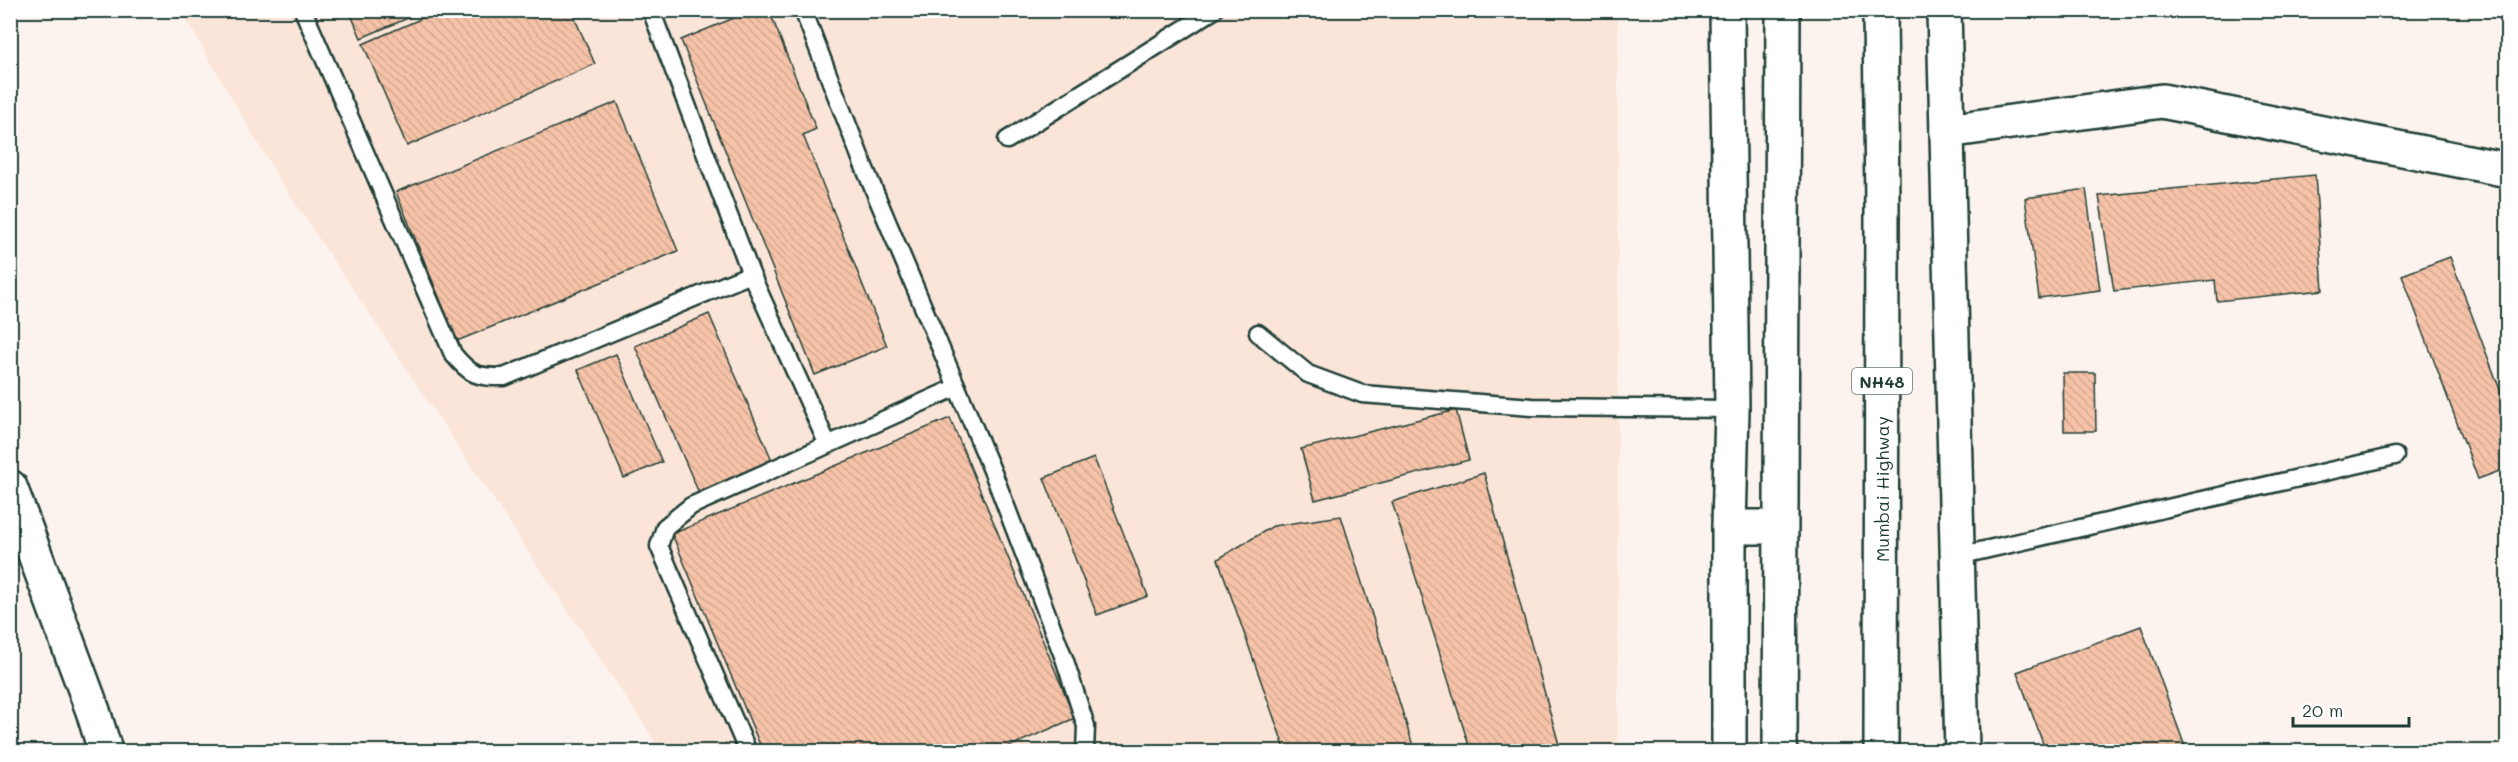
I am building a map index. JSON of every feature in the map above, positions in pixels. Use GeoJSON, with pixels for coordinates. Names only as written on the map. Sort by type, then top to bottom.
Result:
{"type":"FeatureCollection","features":[{"type":"Feature","properties":{"kind":"main road"},"geometry":{"type":"LineString","coordinates":[[1727,10],[1732,409],[1729,527],[1729,752]]}},
{"type":"Feature","properties":{"kind":"main road"},"geometry":{"type":"LineString","coordinates":[[1780,752],[1779,526],[1783,10]]}},
{"type":"Feature","properties":{"kind":"main road","name":"Mumbai Highway"},"geometry":{"type":"LineString","coordinates":[[1880,10],[1881,752]]}},
{"type":"Feature","properties":{"kind":"main road"},"geometry":{"type":"LineString","coordinates":[[1944,10],[1962,752]]}},
{"type":"Feature","properties":{"kind":"main road"},"geometry":{"type":"LineString","coordinates":[[1947,131],[2162,101],[2508,170]]}},
{"type":"Feature","properties":{"kind":"main road"},"geometry":{"type":"LineString","coordinates":[[10,487],[93,711],[104,747],[103,752]]}},
{"type":"Feature","properties":{"kind":"main road"},"geometry":{"type":"LineString","coordinates":[[1729,527],[1779,526]]}},
{"type":"Feature","properties":{"kind":"lane"},"geometry":{"type":"LineString","coordinates":[[303,10],[453,354],[466,370],[485,377],[504,377],[751,274]]}},
{"type":"Feature","properties":{"kind":"lane"},"geometry":{"type":"LineString","coordinates":[[651,10],[751,274],[828,445]]}},
{"type":"Feature","properties":{"kind":"lane"},"geometry":{"type":"LineString","coordinates":[[803,10],[863,164],[994,475],[1065,662],[1086,726],[1084,752]]}},
{"type":"Feature","properties":{"kind":"lane"},"geometry":{"type":"LineString","coordinates":[[1007,140],[1214,10]]}},
{"type":"Feature","properties":{"kind":"lane"},"geometry":{"type":"LineString","coordinates":[[1258,333],[1308,374],[1362,394],[1532,407],[1732,409]]}},
{"type":"Feature","properties":{"kind":"lane"},"geometry":{"type":"LineString","coordinates":[[748,752],[659,546],[665,527],[691,506],[957,387]]}},
{"type":"Feature","properties":{"kind":"lane"},"geometry":{"type":"LineString","coordinates":[[1958,556],[2395,456]]}},
{"type":"Feature","properties":{"kind":"shaded area"},"geometry":{"type":"Polygon","coordinates":[[[181,11],[1618,11],[1618,751],[640,751],[655,741],[277,176],[181,11]]]}},
{"type":"Feature","properties":{"kind":"building"},"geometry":{"type":"Polygon","coordinates":[[[349,10],[427,10],[361,38],[349,10]]]}},
{"type":"Feature","properties":{"kind":"building"},"geometry":{"type":"Polygon","coordinates":[[[441,10],[571,10],[595,64],[407,146],[363,44],[441,10]]]}},
{"type":"Feature","properties":{"kind":"building"},"geometry":{"type":"Polygon","coordinates":[[[753,10],[769,10],[816,129],[803,135],[887,346],[815,375],[681,40],[753,10]]]}},
{"type":"Feature","properties":{"kind":"building"},"geometry":{"type":"Polygon","coordinates":[[[617,102],[678,251],[457,341],[396,192],[617,102]]]}},
{"type":"Feature","properties":{"kind":"building"},"geometry":{"type":"Polygon","coordinates":[[[2315,175],[2323,290],[2217,301],[2215,280],[2114,291],[2099,196],[2315,175]]]}},
{"type":"Feature","properties":{"kind":"building"},"geometry":{"type":"Polygon","coordinates":[[[2086,189],[2100,290],[2039,298],[2025,198],[2086,189]]]}},
{"type":"Feature","properties":{"kind":"building"},"geometry":{"type":"Polygon","coordinates":[[[2450,257],[2508,411],[2508,468],[2478,479],[2402,275],[2450,257]]]}},
{"type":"Feature","properties":{"kind":"building"},"geometry":{"type":"Polygon","coordinates":[[[709,314],[772,460],[699,493],[635,346],[709,314]]]}},
{"type":"Feature","properties":{"kind":"building"},"geometry":{"type":"Polygon","coordinates":[[[616,354],[662,462],[624,478],[578,370],[616,354]]]}},
{"type":"Feature","properties":{"kind":"building"},"geometry":{"type":"Polygon","coordinates":[[[2063,373],[2095,373],[2096,431],[2064,431],[2063,373]]]}},
{"type":"Feature","properties":{"kind":"building"},"geometry":{"type":"Polygon","coordinates":[[[1456,410],[1469,460],[1315,500],[1301,449],[1456,410]]]}},
{"type":"Feature","properties":{"kind":"building"},"geometry":{"type":"Polygon","coordinates":[[[950,418],[1075,718],[997,752],[763,752],[672,534],[950,418]]]}},
{"type":"Feature","properties":{"kind":"building"},"geometry":{"type":"Polygon","coordinates":[[[1094,458],[1148,596],[1097,615],[1044,478],[1094,458]]]}},
{"type":"Feature","properties":{"kind":"building"},"geometry":{"type":"Polygon","coordinates":[[[1484,473],[1561,752],[1471,752],[1392,502],[1484,473]]]}},
{"type":"Feature","properties":{"kind":"building"},"geometry":{"type":"Polygon","coordinates":[[[1341,516],[1415,752],[1286,752],[1218,559],[1273,526],[1341,516]]]}},
{"type":"Feature","properties":{"kind":"building"},"geometry":{"type":"Polygon","coordinates":[[[2141,626],[2187,752],[2046,752],[2017,672],[2141,626]]]}}]}
